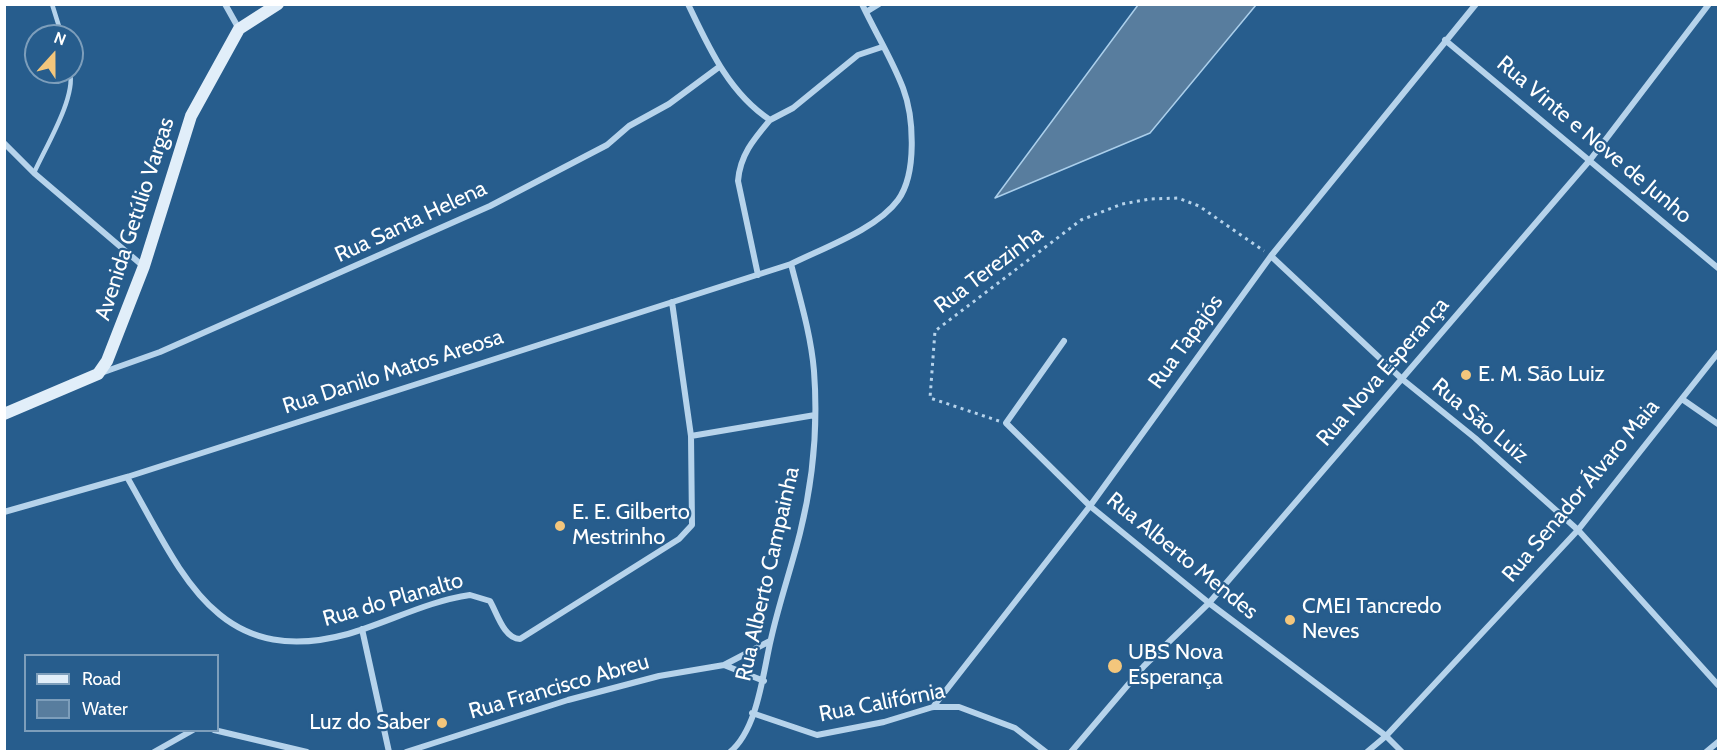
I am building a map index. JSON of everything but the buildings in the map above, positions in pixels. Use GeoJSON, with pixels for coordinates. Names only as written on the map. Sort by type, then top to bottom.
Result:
{"type":"FeatureCollection","features":[{"type":"Feature","properties":{"kind":"street"},"geometry":{"type":"LineString","coordinates":[[225,4],[239,29]]}},
{"type":"Feature","properties":{"kind":"street","name":"Avenida Getúlio Vargas"},"geometry":{"type":"LineString","coordinates":[[98,374],[117,342],[144,266],[191,116],[239,29],[278,4]]}},
{"type":"Feature","properties":{"kind":"street"},"geometry":{"type":"LineString","coordinates":[[688,4],[719,67],[748,103],[770,120]]}},
{"type":"Feature","properties":{"kind":"street"},"geometry":{"type":"LineString","coordinates":[[791,264],[865,227],[879,217],[898,200],[908,176],[912,148],[903,89],[862,4]]}},
{"type":"Feature","properties":{"kind":"street"},"geometry":{"type":"LineString","coordinates":[[866,12],[879,4]]}},
{"type":"Feature","properties":{"kind":"street","name":"Rua Tapajós"},"geometry":{"type":"LineString","coordinates":[[933,707],[1090,506],[1271,255],[1476,4]]}},
{"type":"Feature","properties":{"kind":"street","name":"Rua Nova Esperança"},"geometry":{"type":"LineString","coordinates":[[1071,752],[1144,666],[1209,603],[1590,160],[1709,4]]}},
{"type":"Feature","properties":{"kind":"street","name":"Rua Vinte e Nove de Junho"},"geometry":{"type":"LineString","coordinates":[[1445,40],[1719,268]]}},
{"type":"Feature","properties":{"kind":"street"},"geometry":{"type":"LineString","coordinates":[[758,275],[738,181],[739,167],[747,149],[770,120],[793,108],[858,54],[882,47]]}},
{"type":"Feature","properties":{"kind":"street","name":"Rua Santa Helena"},"geometry":{"type":"LineString","coordinates":[[98,374],[170,347],[490,206],[608,145],[629,126],[669,104],[719,67]]}},
{"type":"Feature","properties":{"kind":"street"},"geometry":{"type":"LineString","coordinates":[[4,143],[34,173],[144,266]]}},
{"type":"Feature","properties":{"kind":"street","name":"Rua São Luiz"},"geometry":{"type":"LineString","coordinates":[[1271,255],[1402,379],[1476,438],[1578,530],[1719,685]]}},
{"type":"Feature","properties":{"kind":"street","name":"Rua Danilo Matos Areosa"},"geometry":{"type":"LineString","coordinates":[[4,512],[127,477],[791,264]]}},
{"type":"Feature","properties":{"kind":"street","name":"Rua Alberto Campainha"},"geometry":{"type":"LineString","coordinates":[[730,752],[739,748],[764,681],[770,641],[801,531],[811,475],[815,415],[814,369],[791,264]]}},
{"type":"Feature","properties":{"kind":"street"},"geometry":{"type":"LineString","coordinates":[[672,302],[691,436],[815,415]]}},
{"type":"Feature","properties":{"kind":"street"},"geometry":{"type":"LineString","coordinates":[[1006,423],[1064,341]]}},
{"type":"Feature","properties":{"kind":"street","name":"Rua Senador Álvaro Maia"},"geometry":{"type":"LineString","coordinates":[[1366,752],[1386,736],[1578,530],[1719,353]]}},
{"type":"Feature","properties":{"kind":"street"},"geometry":{"type":"LineString","coordinates":[[4,414],[98,374]]}},
{"type":"Feature","properties":{"kind":"street"},"geometry":{"type":"LineString","coordinates":[[1682,399],[1719,424]]}},
{"type":"Feature","properties":{"kind":"street","name":"Rua Alberto Mendes"},"geometry":{"type":"LineString","coordinates":[[1006,423],[1090,506],[1209,603],[1386,736],[1402,752]]}},
{"type":"Feature","properties":{"kind":"street","name":"Rua do Planalto"},"geometry":{"type":"LineString","coordinates":[[127,477],[190,586],[207,605],[223,617],[256,634],[289,643],[324,640],[460,596],[478,595],[490,601],[510,636],[520,639],[679,539],[692,525],[691,436]]}},
{"type":"Feature","properties":{"kind":"street"},"geometry":{"type":"LineString","coordinates":[[362,629],[389,752]]}},
{"type":"Feature","properties":{"kind":"street","name":"Rua Francisco Abreu"},"geometry":{"type":"LineString","coordinates":[[406,752],[568,700],[659,676],[724,665],[770,641]]}},
{"type":"Feature","properties":{"kind":"street"},"geometry":{"type":"LineString","coordinates":[[724,665],[764,681]]}},
{"type":"Feature","properties":{"kind":"street","name":"Rua Califórnia"},"geometry":{"type":"LineString","coordinates":[[752,713],[818,735],[884,722],[933,707],[959,707],[1015,728],[1046,752]]}},
{"type":"Feature","properties":{"kind":"street"},"geometry":{"type":"LineString","coordinates":[[219,731],[307,752]]}},
{"type":"Feature","properties":{"kind":"street"},"geometry":{"type":"LineString","coordinates":[[154,752],[189,732]]}},
{"type":"Feature","properties":{"kind":"street"},"geometry":{"type":"LineString","coordinates":[[1706,752],[1719,742]]}},
{"type":"Feature","properties":{"kind":"lane"},"geometry":{"type":"LineString","coordinates":[[52,4],[58,24]]}},
{"type":"Feature","properties":{"kind":"lane"},"geometry":{"type":"LineString","coordinates":[[34,173],[61,115],[71,84]]}},
{"type":"Feature","properties":{"kind":"path","name":"Rua Terezinha"},"geometry":{"type":"LineString","coordinates":[[1006,423],[930,398],[935,331],[1081,220],[1122,204],[1150,199],[1178,198],[1199,206],[1271,255]]}},
{"type":"Feature","properties":{"kind":"water"},"geometry":{"type":"Polygon","coordinates":[[[1138,5],[1256,5],[1150,133],[995,198],[1138,5]]]}},
{"type":"Feature","properties":{"kind":"place","name":"E. M. São Luiz"},"geometry":{"type":"Point","coordinates":[1466,375]}},
{"type":"Feature","properties":{"kind":"place","name":"E. E. Gilberto Mestrinho"},"geometry":{"type":"Point","coordinates":[560,526]}},
{"type":"Feature","properties":{"kind":"place","name":"CMEI Tancredo Neves"},"geometry":{"type":"Point","coordinates":[1290,620]}},
{"type":"Feature","properties":{"kind":"place","name":"UBS Nova Esperança"},"geometry":{"type":"Point","coordinates":[1115,666]}},
{"type":"Feature","properties":{"kind":"place","name":"Luz do Saber"},"geometry":{"type":"Point","coordinates":[442,723]}}]}
